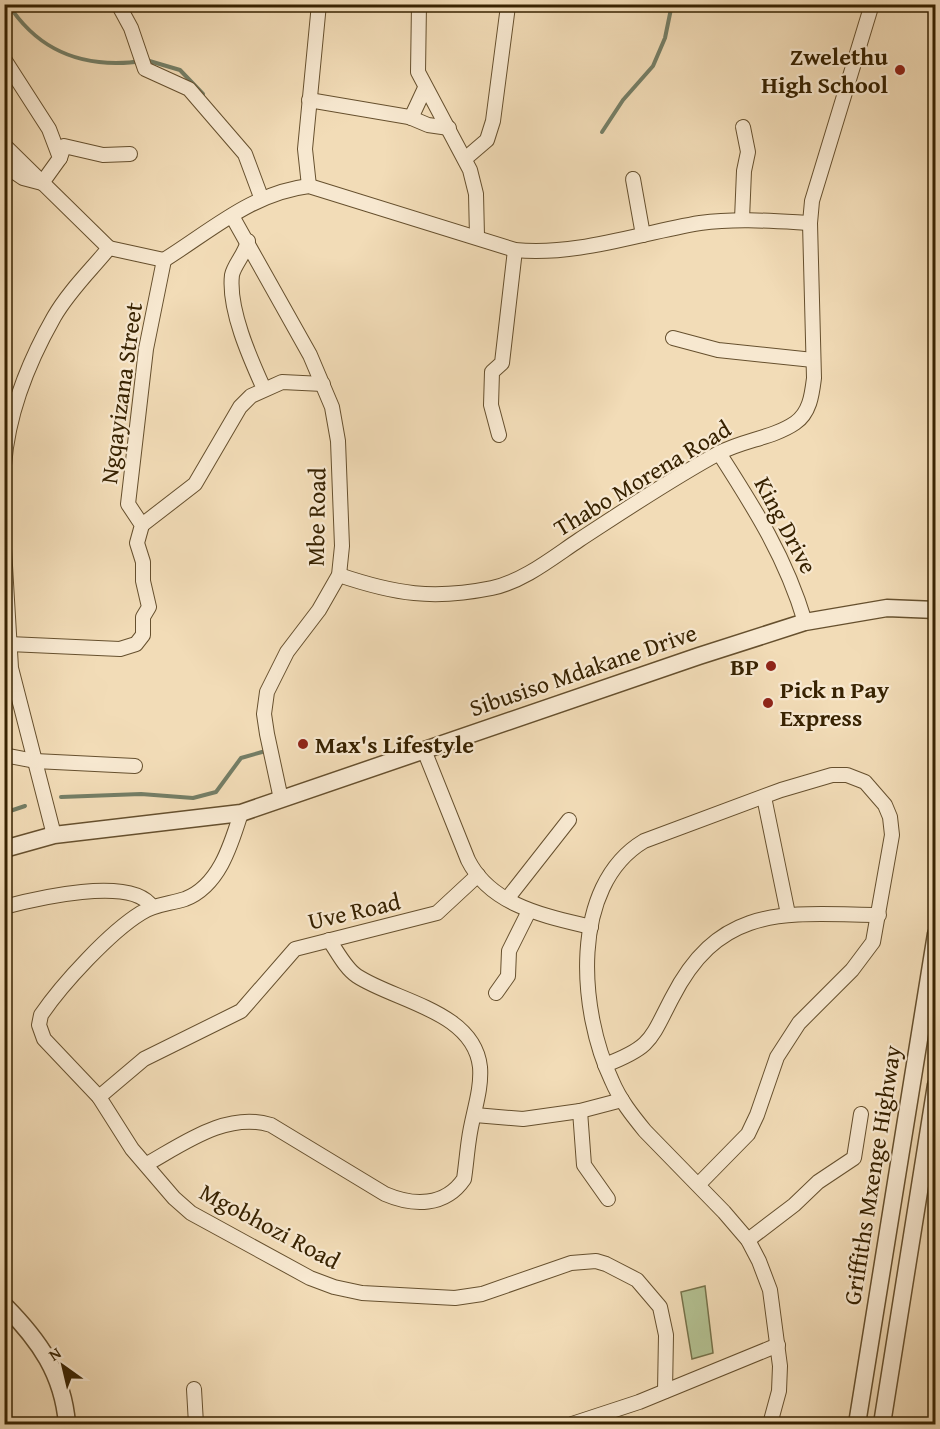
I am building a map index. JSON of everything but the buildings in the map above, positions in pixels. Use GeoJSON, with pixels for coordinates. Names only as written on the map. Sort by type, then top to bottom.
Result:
{"type":"FeatureCollection","features":[{"type":"Feature","properties":{"kind":"street"},"geometry":{"type":"LineString","coordinates":[[118,4],[131,28],[145,69],[184,85],[194,95],[245,154],[261,197]]}},
{"type":"Feature","properties":{"kind":"street"},"geometry":{"type":"LineString","coordinates":[[309,186],[305,149],[319,4]]}},
{"type":"Feature","properties":{"kind":"street"},"geometry":{"type":"LineString","coordinates":[[419,4],[417,64],[425,88],[466,158],[476,194],[477,236]]}},
{"type":"Feature","properties":{"kind":"street","name":"Thabo Morena Road"},"geometry":{"type":"LineString","coordinates":[[339,575],[405,594],[474,590],[505,584],[528,573],[642,499],[719,453],[788,427],[802,417],[812,394],[810,223],[812,201],[872,4]]}},
{"type":"Feature","properties":{"kind":"street"},"geometry":{"type":"LineString","coordinates":[[466,158],[487,140],[494,121],[508,6]]}},
{"type":"Feature","properties":{"kind":"street"},"geometry":{"type":"LineString","coordinates":[[4,59],[49,129],[60,158]]}},
{"type":"Feature","properties":{"kind":"street"},"geometry":{"type":"LineString","coordinates":[[411,118],[425,88]]}},
{"type":"Feature","properties":{"kind":"street"},"geometry":{"type":"LineString","coordinates":[[309,100],[411,118],[428,125],[449,128]]}},
{"type":"Feature","properties":{"kind":"street"},"geometry":{"type":"LineString","coordinates":[[742,219],[744,171],[748,152],[743,128]]}},
{"type":"Feature","properties":{"kind":"street"},"geometry":{"type":"LineString","coordinates":[[4,145],[109,248],[164,260],[261,197],[284,189],[309,186],[477,236],[516,250],[545,253],[701,223],[742,219],[810,223]]}},
{"type":"Feature","properties":{"kind":"street"},"geometry":{"type":"LineString","coordinates":[[42,183],[60,158],[64,146],[103,155],[130,154]]}},
{"type":"Feature","properties":{"kind":"street"},"geometry":{"type":"LineString","coordinates":[[4,165],[23,178],[42,183]]}},
{"type":"Feature","properties":{"kind":"street"},"geometry":{"type":"LineString","coordinates":[[633,179],[643,235]]}},
{"type":"Feature","properties":{"kind":"street","name":"Mbe Road"},"geometry":{"type":"LineString","coordinates":[[232,216],[310,355],[332,407],[338,441],[342,546],[339,575],[319,610],[287,652],[267,692],[264,714],[281,799]]}},
{"type":"Feature","properties":{"kind":"street"},"geometry":{"type":"LineString","coordinates":[[248,242],[244,255],[234,268],[232,291],[248,352],[264,389]]}},
{"type":"Feature","properties":{"kind":"street"},"geometry":{"type":"LineString","coordinates":[[4,465],[14,411],[30,367],[68,296],[109,248]]}},
{"type":"Feature","properties":{"kind":"street"},"geometry":{"type":"LineString","coordinates":[[499,435],[490,395],[492,372],[502,363],[516,250]]}},
{"type":"Feature","properties":{"kind":"street","name":"Ngqayizana Street"},"geometry":{"type":"LineString","coordinates":[[142,525],[128,504],[146,349],[164,260]]}},
{"type":"Feature","properties":{"kind":"street"},"geometry":{"type":"LineString","coordinates":[[673,338],[718,350],[813,360]]}},
{"type":"Feature","properties":{"kind":"street"},"geometry":{"type":"LineString","coordinates":[[9,644],[120,649],[140,640],[145,630],[143,617],[149,607],[143,581],[143,562],[137,543],[142,525],[195,484],[240,407],[264,389],[282,382],[323,384]]}},
{"type":"Feature","properties":{"kind":"street","name":"King Drive"},"geometry":{"type":"LineString","coordinates":[[719,453],[767,527],[793,582],[805,622]]}},
{"type":"Feature","properties":{"kind":"street"},"geometry":{"type":"LineString","coordinates":[[4,549],[5,600],[11,668],[54,835]]}},
{"type":"Feature","properties":{"kind":"street","name":"Sibusiso Mdakane Drive"},"geometry":{"type":"LineString","coordinates":[[4,849],[54,835],[241,813],[805,622],[886,608],[936,609]]}},
{"type":"Feature","properties":{"kind":"street"},"geometry":{"type":"LineString","coordinates":[[424,750],[468,860],[478,875],[507,899],[529,911],[591,927]]}},
{"type":"Feature","properties":{"kind":"street"},"geometry":{"type":"LineString","coordinates":[[4,755],[35,761],[135,766]]}},
{"type":"Feature","properties":{"kind":"street"},"geometry":{"type":"LineString","coordinates":[[698,1185],[748,1134],[785,1043],[812,1007],[866,954],[873,942],[892,835],[890,818],[877,794],[865,782],[847,776],[832,775],[662,832],[627,851],[614,866],[601,890],[591,927],[587,988],[590,1013],[605,1065],[622,1100],[645,1131],[748,1240],[770,1290],[778,1345],[779,1391],[770,1425]]}},
{"type":"Feature","properties":{"kind":"street"},"geometry":{"type":"LineString","coordinates":[[764,797],[788,914]]}},
{"type":"Feature","properties":{"kind":"street","name":"Mgobhozi Road"},"geometry":{"type":"LineString","coordinates":[[241,813],[233,840],[207,885],[183,899],[152,907],[115,934],[58,993],[40,1020],[40,1032],[44,1039],[99,1097],[132,1149],[174,1198],[191,1213],[299,1272],[334,1287],[399,1296],[455,1298],[482,1294],[571,1263],[596,1261],[637,1280],[660,1307],[666,1335],[665,1391]]}},
{"type":"Feature","properties":{"kind":"street"},"geometry":{"type":"LineString","coordinates":[[507,899],[569,820]]}},
{"type":"Feature","properties":{"kind":"street","name":"Uve Road"},"geometry":{"type":"LineString","coordinates":[[99,1097],[144,1059],[241,1011],[295,949],[437,913],[478,875]]}},
{"type":"Feature","properties":{"kind":"street"},"geometry":{"type":"LineString","coordinates":[[4,907],[51,895],[122,892],[142,897],[152,907]]}},
{"type":"Feature","properties":{"kind":"street"},"geometry":{"type":"LineString","coordinates":[[496,993],[508,976],[508,951],[529,911]]}},
{"type":"Feature","properties":{"kind":"street"},"geometry":{"type":"LineString","coordinates":[[605,1065],[629,1056],[649,1042],[688,970],[704,950],[723,935],[747,923],[788,914],[879,915]]}},
{"type":"Feature","properties":{"kind":"street","name":"Griffiths Mxenge Highway"},"geometry":{"type":"LineString","coordinates":[[857,1425],[936,934]]}},
{"type":"Feature","properties":{"kind":"street"},"geometry":{"type":"LineString","coordinates":[[147,1164],[220,1126],[238,1122],[264,1122],[404,1203],[424,1203],[448,1195],[464,1179],[475,1115],[480,1067],[476,1051],[463,1033],[433,1011],[380,990],[354,974],[329,940]]}},
{"type":"Feature","properties":{"kind":"street","name":"Griffiths Mxenge Highway"},"geometry":{"type":"LineString","coordinates":[[882,1425],[936,1085]]}},
{"type":"Feature","properties":{"kind":"street"},"geometry":{"type":"LineString","coordinates":[[475,1115],[523,1119],[580,1112],[622,1100]]}},
{"type":"Feature","properties":{"kind":"street"},"geometry":{"type":"LineString","coordinates":[[580,1112],[584,1165],[608,1199]]}},
{"type":"Feature","properties":{"kind":"street"},"geometry":{"type":"LineString","coordinates":[[748,1240],[794,1205],[818,1182],[854,1158],[861,1114]]}},
{"type":"Feature","properties":{"kind":"street"},"geometry":{"type":"LineString","coordinates":[[4,1305],[33,1336],[54,1369],[66,1402],[67,1425]]}},
{"type":"Feature","properties":{"kind":"street"},"geometry":{"type":"LineString","coordinates":[[579,1424],[778,1345]]}},
{"type":"Feature","properties":{"kind":"street"},"geometry":{"type":"LineString","coordinates":[[194,1389],[196,1425]]}},
{"type":"Feature","properties":{"kind":"green space"},"geometry":{"type":"Polygon","coordinates":[[[705,1286],[713,1353],[692,1359],[681,1292],[705,1286]]]}},
{"type":"Feature","properties":{"kind":"waterway"},"geometry":{"type":"LineString","coordinates":[[8,4],[29,30],[41,40],[68,55],[99,62],[139,61]]}},
{"type":"Feature","properties":{"kind":"waterway"},"geometry":{"type":"LineString","coordinates":[[602,132],[623,100],[653,66],[665,38],[672,4]]}},
{"type":"Feature","properties":{"kind":"waterway"},"geometry":{"type":"LineString","coordinates":[[146,60],[180,70],[203,94]]}},
{"type":"Feature","properties":{"kind":"waterway"},"geometry":{"type":"LineString","coordinates":[[61,797],[141,794],[193,798],[216,792],[241,758],[262,752]]}},
{"type":"Feature","properties":{"kind":"waterway"},"geometry":{"type":"LineString","coordinates":[[4,813],[25,806]]}},
{"type":"Feature","properties":{"kind":"place","name":"Zwelethu High School"},"geometry":{"type":"Point","coordinates":[900,70]}},
{"type":"Feature","properties":{"kind":"place","name":"BP"},"geometry":{"type":"Point","coordinates":[771,666]}},
{"type":"Feature","properties":{"kind":"place","name":"Pick n Pay Express"},"geometry":{"type":"Point","coordinates":[768,703]}},
{"type":"Feature","properties":{"kind":"place","name":"Max's Lifestyle"},"geometry":{"type":"Point","coordinates":[303,744]}}]}
